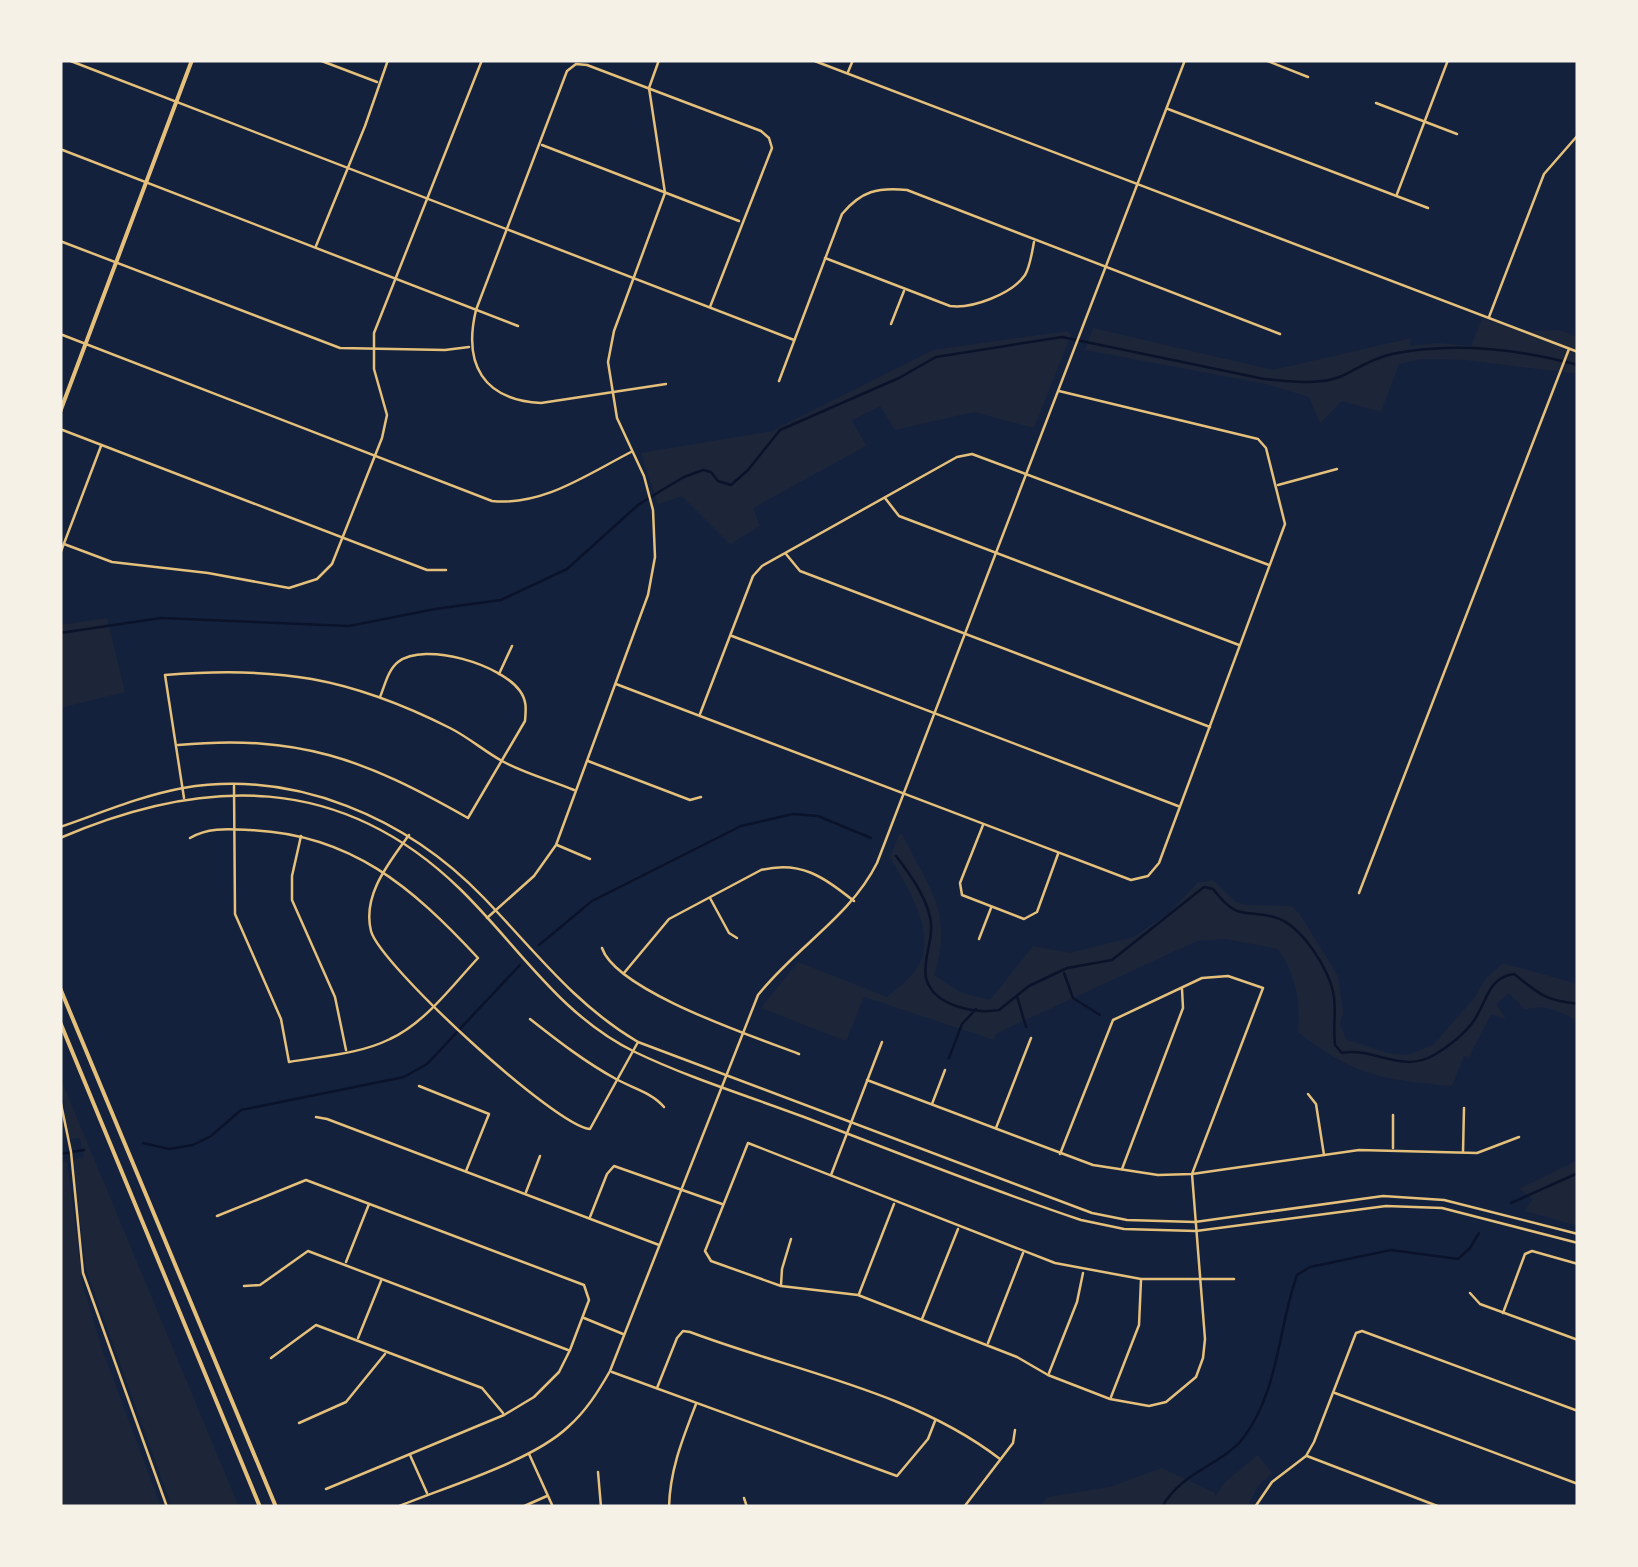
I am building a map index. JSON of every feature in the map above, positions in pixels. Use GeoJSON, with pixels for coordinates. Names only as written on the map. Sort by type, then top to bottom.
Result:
{"type":"FeatureCollection","features":[{"type":"Feature","properties":{"kind":"main road"},"geometry":{"type":"LineString","coordinates":[[60,412],[192,60]]}},
{"type":"Feature","properties":{"kind":"main road"},"geometry":{"type":"LineString","coordinates":[[60,988],[276,1507]]}},
{"type":"Feature","properties":{"kind":"main road"},"geometry":{"type":"LineString","coordinates":[[60,1022],[260,1507]]}},
{"type":"Feature","properties":{"kind":"street"},"geometry":{"type":"LineString","coordinates":[[68,60],[794,340]]}},
{"type":"Feature","properties":{"kind":"street"},"geometry":{"type":"LineString","coordinates":[[318,60],[379,83]]}},
{"type":"Feature","properties":{"kind":"street"},"geometry":{"type":"LineString","coordinates":[[315,248],[388,60]]}},
{"type":"Feature","properties":{"kind":"street"},"geometry":{"type":"LineString","coordinates":[[64,544],[112,562],[208,572],[289,588],[317,578],[332,564],[382,438],[386,415],[372,350],[374,333],[482,60]]}},
{"type":"Feature","properties":{"kind":"street"},"geometry":{"type":"LineString","coordinates":[[487,918],[534,876],[556,845],[648,595],[655,557],[653,510],[644,476],[617,418],[608,362],[665,193],[649,88],[660,60]]}},
{"type":"Feature","properties":{"kind":"street"},"geometry":{"type":"LineString","coordinates":[[812,60],[1578,352]]}},
{"type":"Feature","properties":{"kind":"street"},"geometry":{"type":"LineString","coordinates":[[848,74],[853,60]]}},
{"type":"Feature","properties":{"kind":"street"},"geometry":{"type":"LineString","coordinates":[[397,1507],[529,1453],[565,1430],[591,1403],[610,1371],[758,995],[778,969],[854,902],[877,864],[1185,60]]}},
{"type":"Feature","properties":{"kind":"street"},"geometry":{"type":"LineString","coordinates":[[1265,60],[1308,76]]}},
{"type":"Feature","properties":{"kind":"street"},"geometry":{"type":"LineString","coordinates":[[1396,196],[1448,60]]}},
{"type":"Feature","properties":{"kind":"street"},"geometry":{"type":"LineString","coordinates":[[666,384],[542,403],[522,402],[495,390],[474,364],[470,347],[476,310],[568,71],[576,64],[588,65],[761,131],[768,138],[772,148],[710,307]]}},
{"type":"Feature","properties":{"kind":"street"},"geometry":{"type":"LineString","coordinates":[[1376,103],[1457,134]]}},
{"type":"Feature","properties":{"kind":"street"},"geometry":{"type":"LineString","coordinates":[[1167,108],[1428,208]]}},
{"type":"Feature","properties":{"kind":"street"},"geometry":{"type":"LineString","coordinates":[[1488,318],[1544,174],[1578,135]]}},
{"type":"Feature","properties":{"kind":"street"},"geometry":{"type":"LineString","coordinates":[[540,144],[742,222]]}},
{"type":"Feature","properties":{"kind":"street"},"geometry":{"type":"LineString","coordinates":[[60,150],[518,326]]}},
{"type":"Feature","properties":{"kind":"street"},"geometry":{"type":"LineString","coordinates":[[779,381],[842,214],[853,200],[882,188],[907,190],[1280,334]]}},
{"type":"Feature","properties":{"kind":"street"},"geometry":{"type":"LineString","coordinates":[[823,258],[950,306],[978,304],[1025,275],[1035,240]]}},
{"type":"Feature","properties":{"kind":"street"},"geometry":{"type":"LineString","coordinates":[[60,242],[340,348],[470,347]]}},
{"type":"Feature","properties":{"kind":"street"},"geometry":{"type":"LineString","coordinates":[[891,324],[905,290]]}},
{"type":"Feature","properties":{"kind":"street"},"geometry":{"type":"LineString","coordinates":[[60,334],[492,501],[516,504],[538,499],[632,452]]}},
{"type":"Feature","properties":{"kind":"street"},"geometry":{"type":"LineString","coordinates":[[1359,894],[1569,348]]}},
{"type":"Feature","properties":{"kind":"street"},"geometry":{"type":"LineString","coordinates":[[616,684],[1131,880],[1148,876],[1158,863],[1286,524],[1266,448],[1249,435],[1058,390]]}},
{"type":"Feature","properties":{"kind":"street"},"geometry":{"type":"LineString","coordinates":[[60,429],[427,570],[446,570]]}},
{"type":"Feature","properties":{"kind":"street"},"geometry":{"type":"LineString","coordinates":[[60,554],[102,445]]}},
{"type":"Feature","properties":{"kind":"street"},"geometry":{"type":"LineString","coordinates":[[700,716],[753,576],[762,566],[956,457],[972,454],[1271,566]]}},
{"type":"Feature","properties":{"kind":"street"},"geometry":{"type":"LineString","coordinates":[[1277,486],[1337,469]]}},
{"type":"Feature","properties":{"kind":"street"},"geometry":{"type":"LineString","coordinates":[[884,496],[899,516],[1240,646]]}},
{"type":"Feature","properties":{"kind":"street"},"geometry":{"type":"LineString","coordinates":[[785,552],[800,570],[1210,727]]}},
{"type":"Feature","properties":{"kind":"street"},"geometry":{"type":"LineString","coordinates":[[730,636],[1179,806]]}},
{"type":"Feature","properties":{"kind":"street"},"geometry":{"type":"LineString","coordinates":[[498,675],[512,646]]}},
{"type":"Feature","properties":{"kind":"street"},"geometry":{"type":"LineString","coordinates":[[178,745],[251,741],[320,751],[388,775],[468,818],[525,721],[526,704],[516,686],[458,657],[430,652],[400,660],[392,668],[380,696]]}},
{"type":"Feature","properties":{"kind":"street"},"geometry":{"type":"LineString","coordinates":[[184,798],[165,675],[231,670],[283,673],[380,696],[453,729],[502,762],[576,790]]}},
{"type":"Feature","properties":{"kind":"street"},"geometry":{"type":"LineString","coordinates":[[586,761],[690,800],[701,798]]}},
{"type":"Feature","properties":{"kind":"street"},"geometry":{"type":"LineString","coordinates":[[190,838],[202,830],[234,829],[301,836],[344,851],[416,893],[478,958],[434,1006],[395,1037],[347,1052],[290,1062],[281,1019],[235,914],[234,829],[234,784]]}},
{"type":"Feature","properties":{"kind":"street"},"geometry":{"type":"LineString","coordinates":[[60,827],[140,798],[183,788],[234,784],[301,791],[354,808],[409,835],[451,866],[578,1000],[638,1042],[1092,1214],[1127,1220],[1196,1222],[1383,1196],[1444,1200],[1578,1234]]}},
{"type":"Feature","properties":{"kind":"street"},"geometry":{"type":"LineString","coordinates":[[60,838],[130,811],[184,798],[234,794],[298,801],[338,811],[403,844],[458,887],[562,1002],[634,1051],[1081,1220],[1124,1229],[1196,1231],[1386,1206],[1442,1208],[1578,1244]]}},
{"type":"Feature","properties":{"kind":"street"},"geometry":{"type":"LineString","coordinates":[[983,824],[960,883],[962,895],[1024,919],[1037,912],[1058,852]]}},
{"type":"Feature","properties":{"kind":"street"},"geometry":{"type":"LineString","coordinates":[[409,835],[373,892],[368,912],[376,946],[521,1086],[558,1114],[590,1130],[638,1042]]}},
{"type":"Feature","properties":{"kind":"street"},"geometry":{"type":"LineString","coordinates":[[301,836],[292,876],[292,900],[336,997],[347,1052]]}},
{"type":"Feature","properties":{"kind":"street"},"geometry":{"type":"LineString","coordinates":[[556,845],[590,858]]}},
{"type":"Feature","properties":{"kind":"street"},"geometry":{"type":"LineString","coordinates":[[624,972],[669,918],[761,870],[790,866],[824,878],[854,902]]}},
{"type":"Feature","properties":{"kind":"street"},"geometry":{"type":"LineString","coordinates":[[710,896],[730,933],[737,938]]}},
{"type":"Feature","properties":{"kind":"street"},"geometry":{"type":"LineString","coordinates":[[979,938],[992,907]]}},
{"type":"Feature","properties":{"kind":"street"},"geometry":{"type":"LineString","coordinates":[[602,948],[606,960],[654,994],[799,1054]]}},
{"type":"Feature","properties":{"kind":"street"},"geometry":{"type":"LineString","coordinates":[[1060,1154],[1113,1020],[1181,987],[1215,976],[1262,988],[1192,1174],[1196,1231],[1200,1279],[1205,1339],[1203,1358],[1196,1377],[1166,1402],[1149,1406],[1110,1398],[858,1296],[780,1286],[710,1261],[706,1256],[748,1143],[1024,1252],[1084,1270],[1141,1279],[1200,1279],[1234,1279]]}},
{"type":"Feature","properties":{"kind":"street"},"geometry":{"type":"LineString","coordinates":[[1121,1171],[1183,1008],[1181,987]]}},
{"type":"Feature","properties":{"kind":"street"},"geometry":{"type":"LineString","coordinates":[[530,1019],[572,1052],[664,1106]]}},
{"type":"Feature","properties":{"kind":"street"},"geometry":{"type":"LineString","coordinates":[[996,1129],[1031,1038]]}},
{"type":"Feature","properties":{"kind":"street"},"geometry":{"type":"LineString","coordinates":[[830,1176],[882,1042]]}},
{"type":"Feature","properties":{"kind":"street"},"geometry":{"type":"LineString","coordinates":[[932,1105],[945,1070]]}},
{"type":"Feature","properties":{"kind":"street"},"geometry":{"type":"LineString","coordinates":[[867,1080],[1060,1154],[1121,1171],[1192,1174],[1359,1150],[1477,1153],[1519,1137]]}},
{"type":"Feature","properties":{"kind":"street"},"geometry":{"type":"LineString","coordinates":[[418,1086],[489,1114],[466,1171]]}},
{"type":"Feature","properties":{"kind":"street"},"geometry":{"type":"LineString","coordinates":[[1308,1094],[1316,1104],[1324,1156]]}},
{"type":"Feature","properties":{"kind":"street"},"geometry":{"type":"LineString","coordinates":[[60,1099],[75,1183],[83,1273],[167,1507]]}},
{"type":"Feature","properties":{"kind":"street"},"geometry":{"type":"LineString","coordinates":[[1463,1154],[1464,1108]]}},
{"type":"Feature","properties":{"kind":"street"},"geometry":{"type":"LineString","coordinates":[[1393,1116],[1393,1149]]}},
{"type":"Feature","properties":{"kind":"street"},"geometry":{"type":"LineString","coordinates":[[316,1117],[659,1245]]}},
{"type":"Feature","properties":{"kind":"street"},"geometry":{"type":"LineString","coordinates":[[525,1194],[540,1156]]}},
{"type":"Feature","properties":{"kind":"street"},"geometry":{"type":"LineString","coordinates":[[590,1218],[607,1174],[614,1166],[724,1205]]}},
{"type":"Feature","properties":{"kind":"street"},"geometry":{"type":"LineString","coordinates":[[217,1216],[306,1180],[584,1285],[589,1300],[570,1350],[548,1385],[520,1408],[326,1489]]}},
{"type":"Feature","properties":{"kind":"street"},"geometry":{"type":"LineString","coordinates":[[858,1296],[895,1202]]}},
{"type":"Feature","properties":{"kind":"street"},"geometry":{"type":"LineString","coordinates":[[345,1265],[369,1203]]}},
{"type":"Feature","properties":{"kind":"street"},"geometry":{"type":"LineString","coordinates":[[922,1321],[959,1227]]}},
{"type":"Feature","properties":{"kind":"street"},"geometry":{"type":"LineString","coordinates":[[780,1286],[792,1239]]}},
{"type":"Feature","properties":{"kind":"street"},"geometry":{"type":"LineString","coordinates":[[244,1286],[260,1285],[308,1252],[570,1350]]}},
{"type":"Feature","properties":{"kind":"street"},"geometry":{"type":"LineString","coordinates":[[987,1345],[1024,1252]]}},
{"type":"Feature","properties":{"kind":"street"},"geometry":{"type":"LineString","coordinates":[[1504,1312],[1525,1254],[1532,1252],[1578,1264]]}},
{"type":"Feature","properties":{"kind":"street"},"geometry":{"type":"LineString","coordinates":[[1048,1375],[1077,1302],[1084,1270]]}},
{"type":"Feature","properties":{"kind":"street"},"geometry":{"type":"LineString","coordinates":[[357,1341],[382,1279]]}},
{"type":"Feature","properties":{"kind":"street"},"geometry":{"type":"LineString","coordinates":[[1110,1398],[1138,1324],[1141,1279]]}},
{"type":"Feature","properties":{"kind":"street"},"geometry":{"type":"LineString","coordinates":[[1470,1293],[1480,1304],[1578,1340]]}},
{"type":"Feature","properties":{"kind":"street"},"geometry":{"type":"LineString","coordinates":[[583,1318],[624,1334]]}},
{"type":"Feature","properties":{"kind":"street"},"geometry":{"type":"LineString","coordinates":[[270,1358],[316,1325],[482,1388],[504,1414]]}},
{"type":"Feature","properties":{"kind":"street"},"geometry":{"type":"LineString","coordinates":[[1255,1507],[1272,1482],[1306,1456],[1356,1333],[1362,1330],[1578,1411]]}},
{"type":"Feature","properties":{"kind":"street"},"geometry":{"type":"LineString","coordinates":[[658,1388],[683,1331],[796,1366],[936,1419],[966,1433],[1000,1459]]}},
{"type":"Feature","properties":{"kind":"street"},"geometry":{"type":"LineString","coordinates":[[299,1423],[346,1402],[387,1352]]}},
{"type":"Feature","properties":{"kind":"street"},"geometry":{"type":"LineString","coordinates":[[610,1371],[897,1476],[928,1439],[936,1419]]}},
{"type":"Feature","properties":{"kind":"street"},"geometry":{"type":"LineString","coordinates":[[1333,1393],[1578,1484]]}},
{"type":"Feature","properties":{"kind":"street"},"geometry":{"type":"LineString","coordinates":[[669,1507],[674,1462],[696,1404]]}},
{"type":"Feature","properties":{"kind":"street"},"geometry":{"type":"LineString","coordinates":[[964,1507],[1013,1443],[1015,1430]]}},
{"type":"Feature","properties":{"kind":"street"},"geometry":{"type":"LineString","coordinates":[[529,1453],[553,1507]]}},
{"type":"Feature","properties":{"kind":"street"},"geometry":{"type":"LineString","coordinates":[[410,1454],[427,1494]]}},
{"type":"Feature","properties":{"kind":"street"},"geometry":{"type":"LineString","coordinates":[[1306,1456],[1440,1507]]}},
{"type":"Feature","properties":{"kind":"street"},"geometry":{"type":"LineString","coordinates":[[598,1472],[601,1507]]}},
{"type":"Feature","properties":{"kind":"street"},"geometry":{"type":"LineString","coordinates":[[522,1507],[548,1496]]}},
{"type":"Feature","properties":{"kind":"street"},"geometry":{"type":"LineString","coordinates":[[744,1498],[747,1507]]}},
{"type":"Feature","properties":{"kind":"shaded area"},"geometry":{"type":"Polygon","coordinates":[[[1482,319],[1528,331],[1559,330],[1578,337],[1578,374],[1465,360],[1420,359],[1399,364],[1381,412],[1342,401],[1320,423],[1309,397],[1266,384],[1085,350],[1093,328],[1273,370],[1411,338],[1410,346],[1471,346],[1482,319]]]}},
{"type":"Feature","properties":{"kind":"shaded area"},"geometry":{"type":"Polygon","coordinates":[[[1067,331],[1071,335],[1034,428],[974,412],[895,430],[880,406],[852,420],[866,446],[753,508],[760,526],[730,544],[682,496],[658,504],[641,453],[772,431],[933,350],[1067,331]]]}},
{"type":"Feature","properties":{"kind":"shaded area"},"geometry":{"type":"Polygon","coordinates":[[[107,618],[125,692],[60,708],[60,625],[107,618]]]}},
{"type":"Feature","properties":{"kind":"shaded area"},"geometry":{"type":"Polygon","coordinates":[[[902,834],[940,917],[934,975],[962,993],[990,1000],[1033,946],[1070,953],[1134,937],[1170,912],[1197,883],[1213,880],[1234,901],[1245,905],[1291,906],[1299,913],[1338,976],[1343,1012],[1340,1024],[1346,1039],[1387,1053],[1408,1055],[1433,1045],[1475,997],[1485,979],[1503,963],[1578,984],[1578,1021],[1546,1008],[1525,1010],[1509,993],[1496,1004],[1506,1019],[1491,1014],[1469,1057],[1464,1056],[1452,1086],[1388,1078],[1353,1067],[1298,1032],[1296,989],[1278,949],[1225,939],[1197,941],[995,1034],[994,1040],[864,997],[846,1041],[761,1008],[798,962],[887,997],[913,973],[922,956],[923,927],[890,857],[902,834]]]}},
{"type":"Feature","properties":{"kind":"shaded area"},"geometry":{"type":"Polygon","coordinates":[[[60,1077],[239,1507],[172,1507],[86,1269],[72,1160],[84,1157],[80,1138],[69,1139],[60,1077]]]}},
{"type":"Feature","properties":{"kind":"shaded area"},"geometry":{"type":"Polygon","coordinates":[[[1578,1160],[1578,1226],[1525,1211],[1533,1199],[1519,1189],[1578,1160]]]}},
{"type":"Feature","properties":{"kind":"shaded area"},"geometry":{"type":"Polygon","coordinates":[[[67,1161],[83,1286],[102,1349],[161,1507],[60,1507],[60,1162],[67,1161]]]}},
{"type":"Feature","properties":{"kind":"shaded area"},"geometry":{"type":"Polygon","coordinates":[[[1258,1455],[1272,1473],[1258,1486],[1247,1507],[1039,1507],[1048,1497],[1109,1487],[1162,1468],[1215,1493],[1215,1497],[1226,1481],[1258,1455]]]}},
{"type":"Feature","properties":{"kind":"waterway"},"geometry":{"type":"LineString","coordinates":[[60,633],[161,618],[349,626],[501,600],[567,569],[638,505],[684,477],[703,470],[731,485],[780,430],[899,378],[936,357],[1062,337],[1293,382],[1333,379],[1385,356],[1438,348],[1509,351],[1578,365]]}},
{"type":"Feature","properties":{"kind":"waterway"},"geometry":{"type":"LineString","coordinates":[[539,945],[592,901],[741,826],[793,814],[818,816],[871,838]]}},
{"type":"Feature","properties":{"kind":"waterway"},"geometry":{"type":"LineString","coordinates":[[896,856],[928,909],[931,933],[925,971],[930,988],[946,1001],[967,1009],[999,1010],[1029,986],[1067,968],[1112,960],[1204,887],[1213,889],[1235,910],[1284,921],[1304,939],[1332,986],[1335,1045],[1342,1053],[1411,1062],[1434,1055],[1471,1024],[1494,985],[1514,974],[1543,995],[1578,1004]]}},
{"type":"Feature","properties":{"kind":"waterway"},"geometry":{"type":"LineString","coordinates":[[143,1143],[169,1149],[193,1145],[211,1136],[241,1110],[404,1077],[427,1064],[520,965]]}},
{"type":"Feature","properties":{"kind":"waterway"},"geometry":{"type":"LineString","coordinates":[[1064,973],[1073,998],[1100,1015]]}},
{"type":"Feature","properties":{"kind":"waterway"},"geometry":{"type":"LineString","coordinates":[[1017,996],[1026,1027]]}},
{"type":"Feature","properties":{"kind":"waterway"},"geometry":{"type":"LineString","coordinates":[[949,1058],[962,1024],[976,1009]]}},
{"type":"Feature","properties":{"kind":"waterway"},"geometry":{"type":"LineString","coordinates":[[60,1154],[84,1150]]}},
{"type":"Feature","properties":{"kind":"waterway"},"geometry":{"type":"LineString","coordinates":[[1511,1203],[1578,1173]]}},
{"type":"Feature","properties":{"kind":"waterway"},"geometry":{"type":"LineString","coordinates":[[1162,1507],[1180,1485],[1236,1446],[1256,1419],[1271,1379],[1297,1275],[1310,1267],[1391,1250],[1458,1259],[1479,1233]]}}]}
